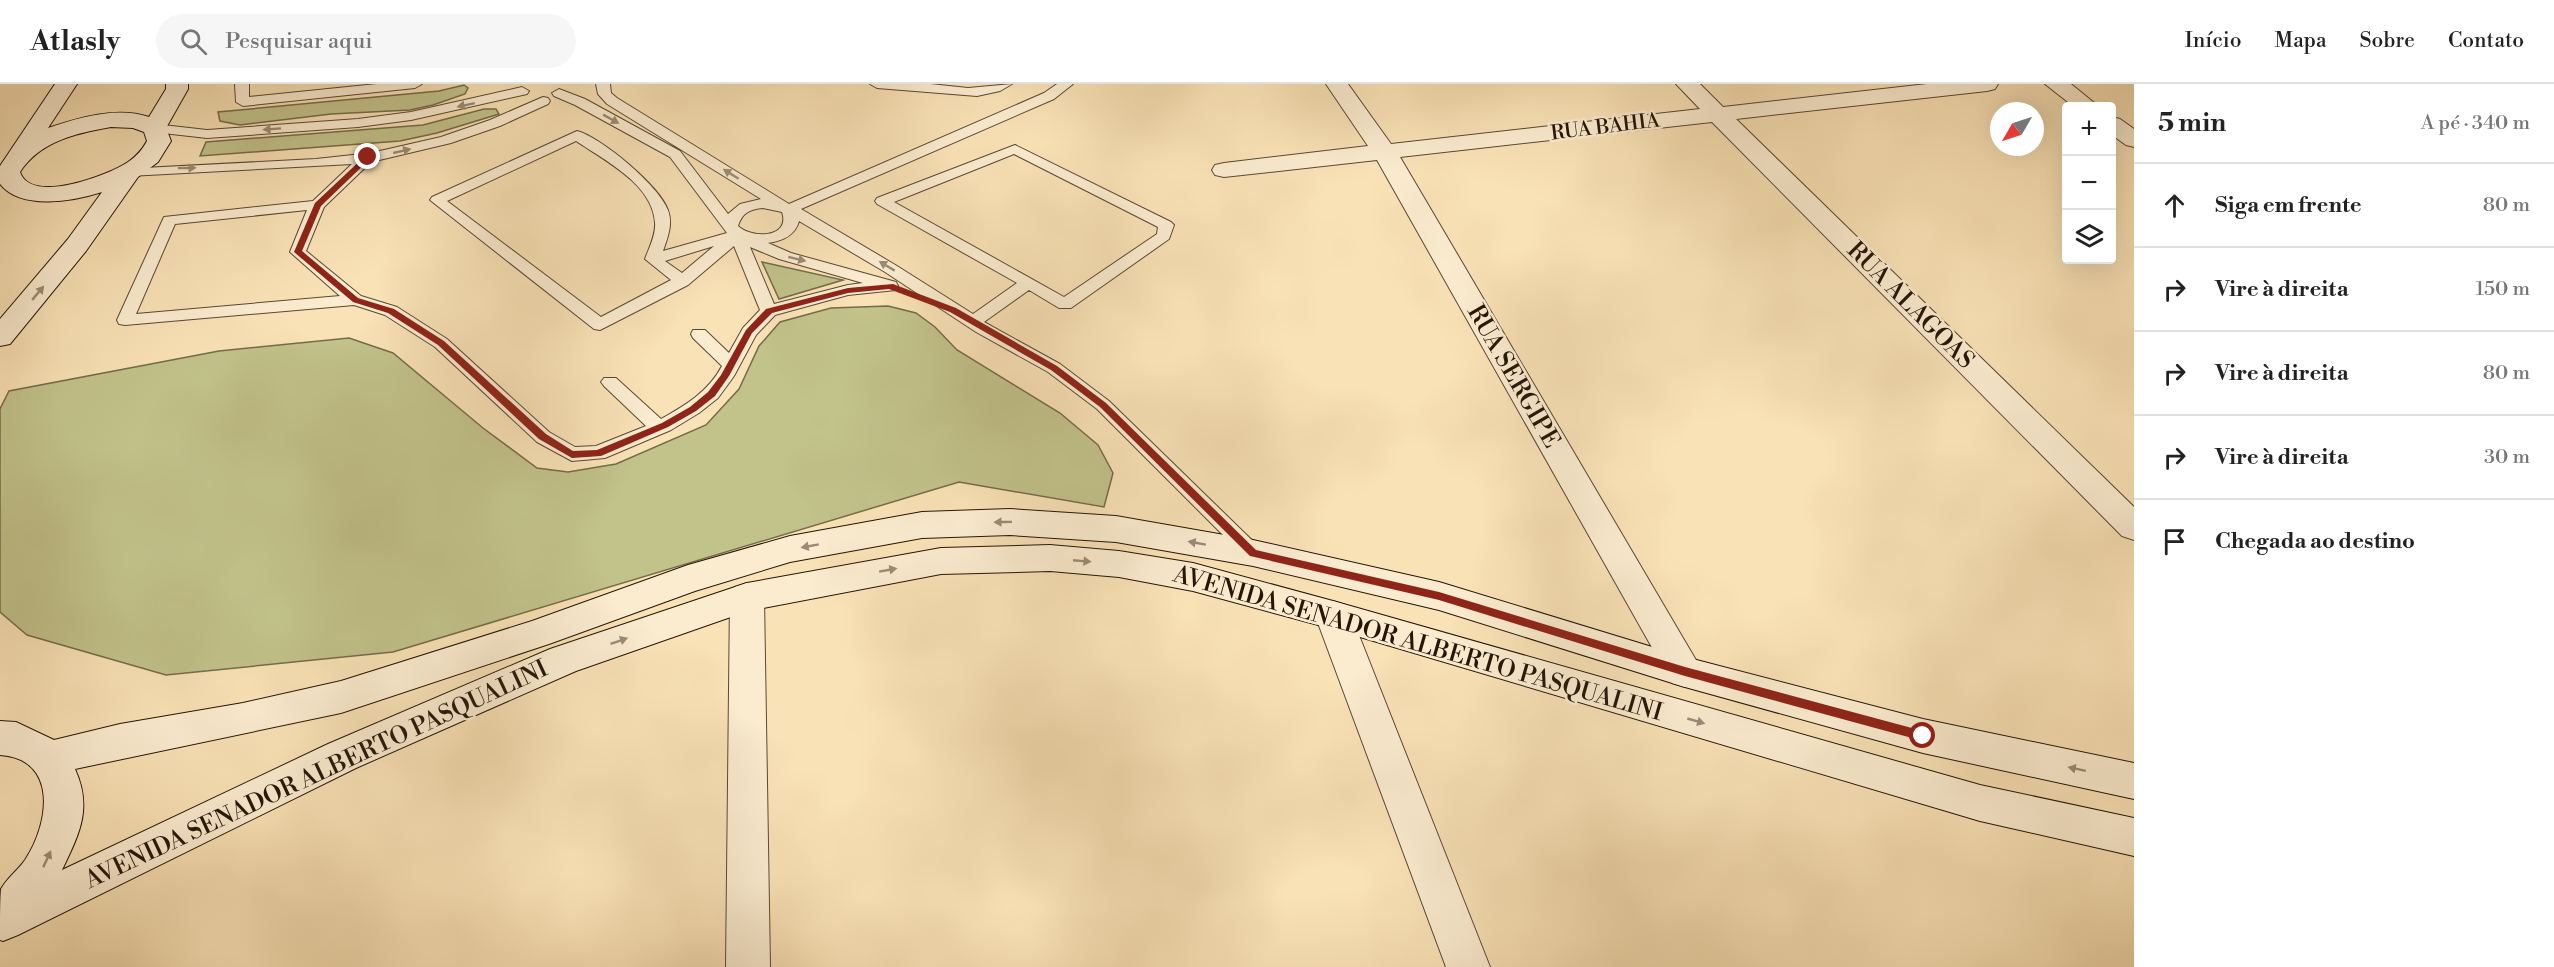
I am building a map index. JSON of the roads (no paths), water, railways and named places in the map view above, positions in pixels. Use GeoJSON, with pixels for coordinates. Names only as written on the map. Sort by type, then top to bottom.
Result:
{"type":"FeatureCollection","features":[{"type":"Feature","properties":{"kind":"main road"},"geometry":{"type":"LineString","coordinates":[[0,181],[7,160],[66,84]]}},
{"type":"Feature","properties":{"kind":"main road"},"geometry":{"type":"LineString","coordinates":[[154,128],[177,89],[177,84]]}},
{"type":"Feature","properties":{"kind":"main road","name":"RUA SERGIPE"},"geometry":{"type":"LineString","coordinates":[[1337,84],[1385,153],[1685,672]]}},
{"type":"Feature","properties":{"kind":"main road","name":"RUA ALAGOAS"},"geometry":{"type":"LineString","coordinates":[[1687,84],[2134,527]]}},
{"type":"Feature","properties":{"kind":"main road","name":"RUA BAHIA"},"geometry":{"type":"LineString","coordinates":[[1224,170],[1987,84]]}},
{"type":"Feature","properties":{"kind":"main road"},"geometry":{"type":"LineString","coordinates":[[2056,84],[2081,102]]}},
{"type":"Feature","properties":{"kind":"main road"},"geometry":{"type":"LineString","coordinates":[[111,120],[137,121],[154,128],[159,141],[150,156],[129,172],[98,185],[65,193],[41,194],[22,190],[11,182],[7,160],[56,133],[83,124],[111,120]]}},
{"type":"Feature","properties":{"kind":"main road"},"geometry":{"type":"LineString","coordinates":[[2116,127],[2134,140]]}},
{"type":"Feature","properties":{"kind":"main road"},"geometry":{"type":"LineString","coordinates":[[0,337],[77,245],[129,172]]}},
{"type":"Feature","properties":{"kind":"main road","name":"AVENIDA SENADOR ALBERTO PASQUALINI"},"geometry":{"type":"LineString","coordinates":[[51,758],[120,741],[243,719],[341,697],[536,634],[688,579],[790,549],[922,525],[1010,522],[1116,529],[1253,553],[1439,596],[1685,672],[1923,736],[2134,781]]}},
{"type":"Feature","properties":{"kind":"main road","name":"AVENIDA SENADOR ALBERTO PASQUALINI"},"geometry":{"type":"LineString","coordinates":[[1,921],[428,717],[563,660],[747,597],[941,561],[1050,558],[1119,564],[1192,577],[1333,615],[1980,803],[2134,837]]}},
{"type":"Feature","properties":{"kind":"main road"},"geometry":{"type":"LineString","coordinates":[[747,597],[748,967]]}},
{"type":"Feature","properties":{"kind":"main road"},"geometry":{"type":"LineString","coordinates":[[1333,615],[1468,967]]}},
{"type":"Feature","properties":{"kind":"main road"},"geometry":{"type":"LineString","coordinates":[[1,921],[40,873],[61,828],[64,788],[51,758],[5,731]]}},
{"type":"Feature","properties":{"kind":"lane"},"geometry":{"type":"LineString","coordinates":[[242,84],[243,102],[414,84]]}},
{"type":"Feature","properties":{"kind":"lane"},"geometry":{"type":"LineString","coordinates":[[490,84],[521,96],[525,100],[543,101]]}},
{"type":"Feature","properties":{"kind":"lane"},"geometry":{"type":"LineString","coordinates":[[154,128],[207,134],[358,123],[411,116],[516,94],[536,84]]}},
{"type":"Feature","properties":{"kind":"lane"},"geometry":{"type":"LineString","coordinates":[[603,84],[605,94],[612,101],[891,269],[953,310],[1054,368],[1103,405],[1253,553]]}},
{"type":"Feature","properties":{"kind":"lane"},"geometry":{"type":"LineString","coordinates":[[877,84],[931,88],[967,94],[987,91],[1005,84]]}},
{"type":"Feature","properties":{"kind":"lane"},"geometry":{"type":"LineString","coordinates":[[769,311],[731,219],[741,209],[758,203],[785,207],[1049,96],[1066,84]]}},
{"type":"Feature","properties":{"kind":"lane"},"geometry":{"type":"LineString","coordinates":[[129,172],[345,161],[400,152],[492,125],[543,101],[556,89],[675,154],[737,233],[784,256],[890,286],[953,310]]}},
{"type":"Feature","properties":{"kind":"lane"},"geometry":{"type":"LineString","coordinates":[[653,259],[663,223],[658,205],[637,178],[577,135],[437,200],[600,326],[682,281],[737,233]]}},
{"type":"Feature","properties":{"kind":"lane"},"geometry":{"type":"LineString","coordinates":[[1015,149],[1166,225],[1164,236],[1065,304],[1028,283],[882,201],[1015,149]]}},
{"type":"Feature","properties":{"kind":"lane"},"geometry":{"type":"LineString","coordinates":[[368,157],[317,205],[298,252],[356,300],[391,311],[441,343],[543,437],[572,454],[598,453],[659,427],[693,409],[712,394],[749,332],[769,311],[848,290],[890,286]]}},
{"type":"Feature","properties":{"kind":"lane"},"geometry":{"type":"LineString","coordinates":[[317,205],[169,220],[125,320],[356,300]]}},
{"type":"Feature","properties":{"kind":"lane"},"geometry":{"type":"LineString","coordinates":[[653,259],[737,233],[754,240],[778,236],[788,230],[793,223],[793,215],[785,207]]}},
{"type":"Feature","properties":{"kind":"lane"},"geometry":{"type":"LineString","coordinates":[[653,259],[682,281]]}},
{"type":"Feature","properties":{"kind":"lane"},"geometry":{"type":"LineString","coordinates":[[973,322],[1028,283]]}},
{"type":"Feature","properties":{"kind":"lane"},"geometry":{"type":"LineString","coordinates":[[699,334],[731,365]]}},
{"type":"Feature","properties":{"kind":"lane"},"geometry":{"type":"LineString","coordinates":[[610,382],[659,427]]}}]}
